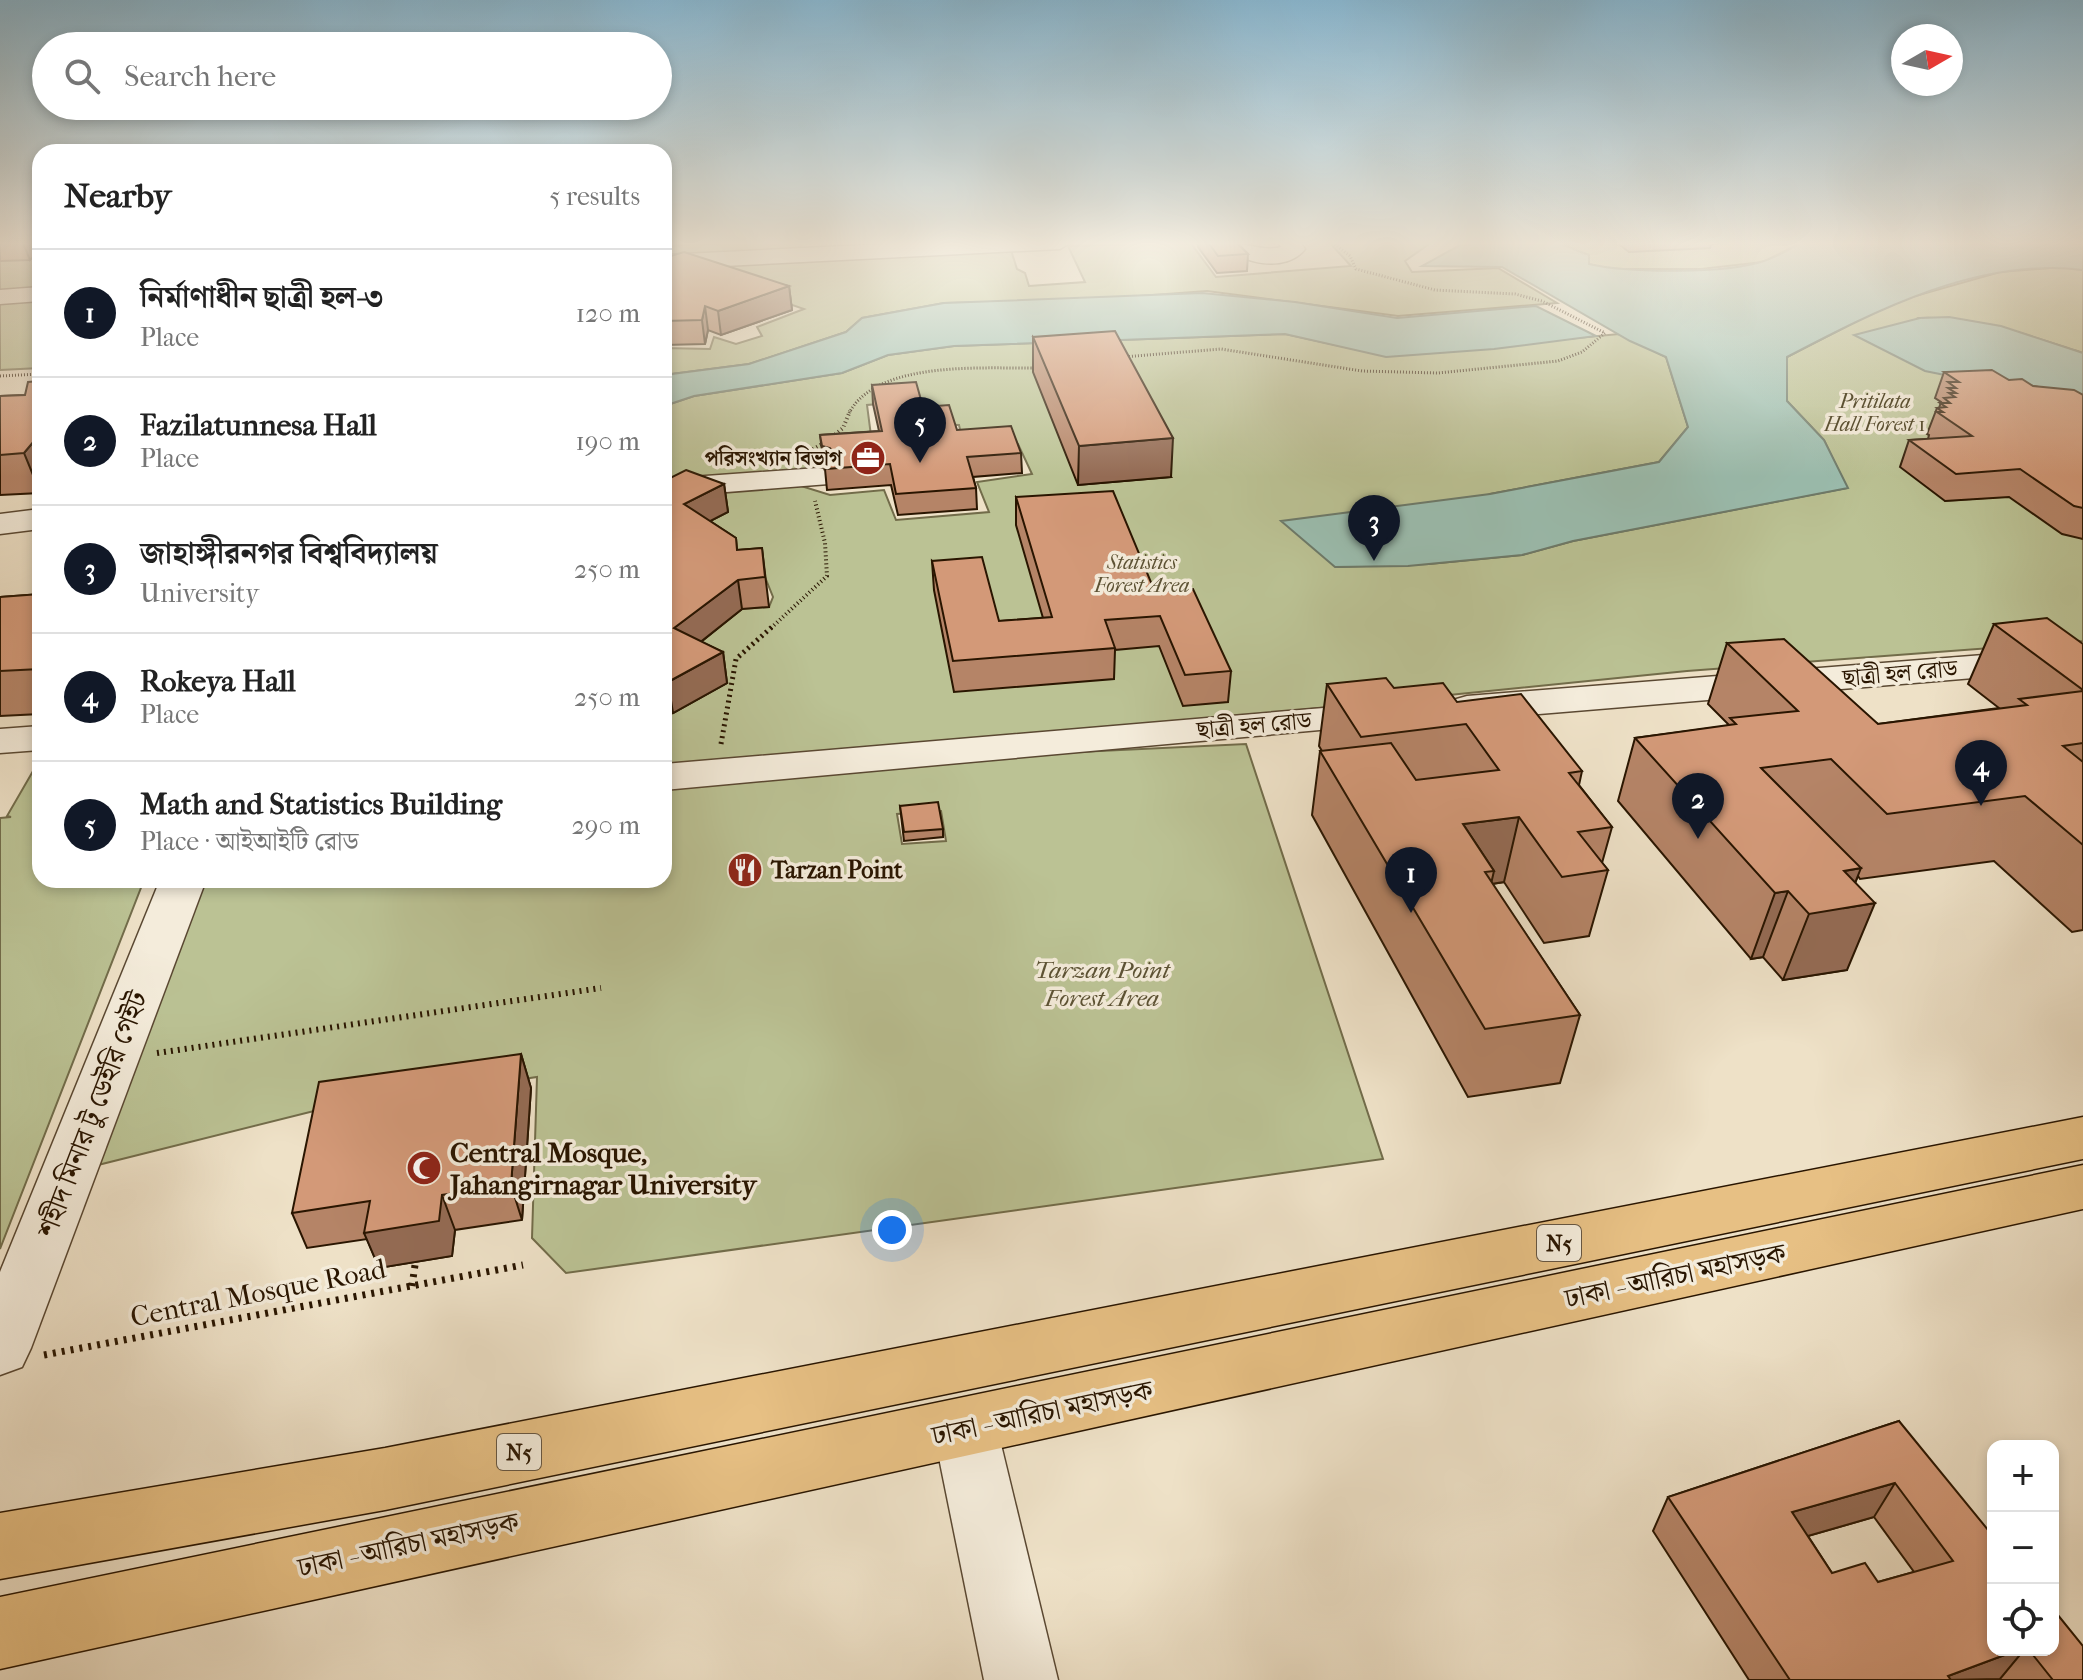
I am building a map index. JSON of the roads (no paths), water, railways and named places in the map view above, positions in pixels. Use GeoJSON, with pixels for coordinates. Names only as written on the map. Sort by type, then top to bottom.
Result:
{"type":"FeatureCollection","features":[{"type":"Feature","properties":{"kind":"highway","name":"ঢাকা - আরিচা মহাসড়ক"},"geometry":{"type":"LineString","coordinates":[[0,1546],[385,1479],[2083,1138]]}},
{"type":"Feature","properties":{"kind":"highway","name":"ঢাকা - আরিচা মহাসড়ক"},"geometry":{"type":"LineString","coordinates":[[0,1633],[2083,1187]]}},
{"type":"Feature","properties":{"kind":"highway"},"geometry":{"type":"LineString","coordinates":[[1036,1348],[1050,1410]]}},
{"type":"Feature","properties":{"kind":"street"},"geometry":{"type":"LineString","coordinates":[[672,487],[810,478]]}},
{"type":"Feature","properties":{"kind":"street"},"geometry":{"type":"LineString","coordinates":[[0,524],[32,520]]}},
{"type":"Feature","properties":{"kind":"street","name":"ছাত্রী হল রোড"},"geometry":{"type":"LineString","coordinates":[[672,776],[2083,658]]}},
{"type":"Feature","properties":{"kind":"street"},"geometry":{"type":"LineString","coordinates":[[0,741],[32,739]]}},
{"type":"Feature","properties":{"kind":"street"},"geometry":{"type":"LineString","coordinates":[[0,1291],[166,888]]}},
{"type":"Feature","properties":{"kind":"street","name":"শহীদ মিনার টু ডেইরি গেইট"},"geometry":{"type":"LineString","coordinates":[[15,1352],[112,1059],[180,888]]}},
{"type":"Feature","properties":{"kind":"street"},"geometry":{"type":"LineString","coordinates":[[965,1428],[1021,1680]]}},
{"type":"Feature","properties":{"kind":"place","name":"পরিসংখ্যান বিভাগ"},"geometry":{"type":"Point","coordinates":[868,458]}},
{"type":"Feature","properties":{"kind":"place","name":"Math and Statistics Building"},"geometry":{"type":"Point","coordinates":[920,463]}},
{"type":"Feature","properties":{"kind":"place","name":"জাহাঙ্গীরনগর বিশ্ববিদ্যালয়"},"geometry":{"type":"Point","coordinates":[1374,561]}},
{"type":"Feature","properties":{"kind":"place","name":"Rokeya Hall"},"geometry":{"type":"Point","coordinates":[1981,806]}},
{"type":"Feature","properties":{"kind":"place","name":"Fazilatunnesa Hall"},"geometry":{"type":"Point","coordinates":[1698,839]}},
{"type":"Feature","properties":{"kind":"place","name":"Tarzan Point"},"geometry":{"type":"Point","coordinates":[745,870]}},
{"type":"Feature","properties":{"kind":"place","name":"নির্মাণাধীন ছাত্রী হল-৩"},"geometry":{"type":"Point","coordinates":[1411,913]}},
{"type":"Feature","properties":{"kind":"place","name":"Central Mosque, Jahangirnagar University"},"geometry":{"type":"Point","coordinates":[424,1168]}},
{"type":"Feature","properties":{"kind":"park label","name":"Pritilata Hall Forest 1"},"geometry":{"type":"Point","coordinates":[1875,412]}},
{"type":"Feature","properties":{"kind":"park label","name":"Statistics Forest Area"},"geometry":{"type":"Point","coordinates":[1142,574]}},
{"type":"Feature","properties":{"kind":"park label","name":"Tarzan Point Forest Area"},"geometry":{"type":"Point","coordinates":[1102,984]}}]}
